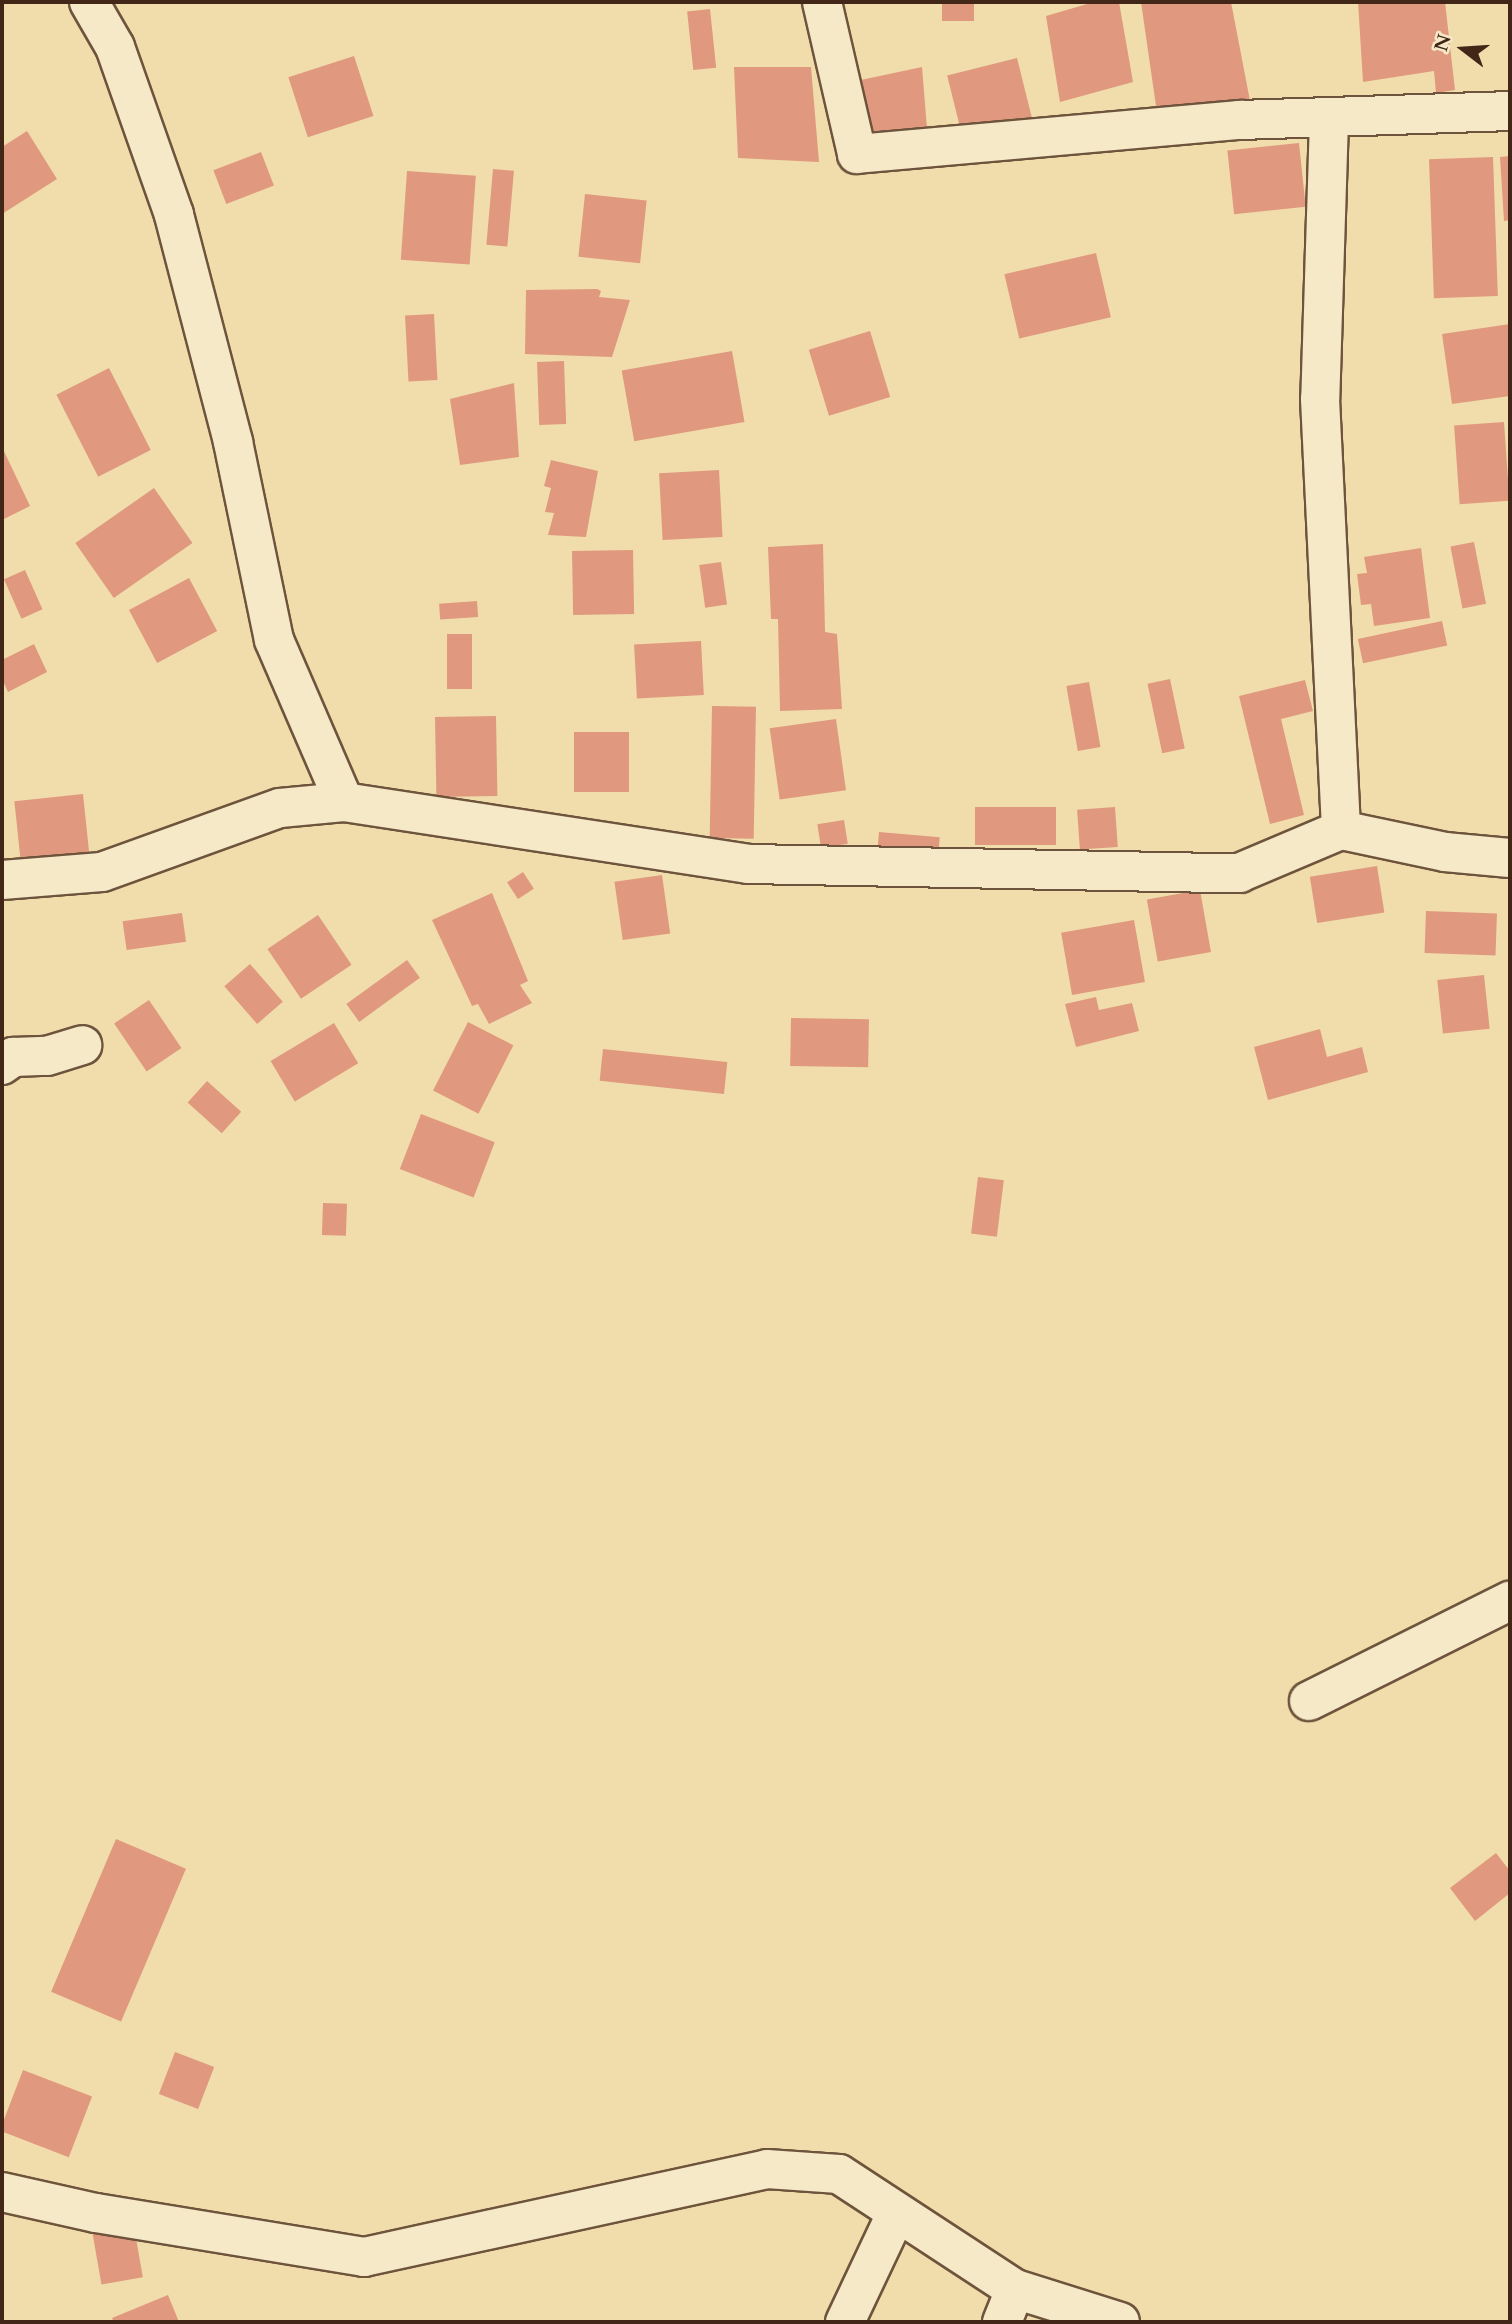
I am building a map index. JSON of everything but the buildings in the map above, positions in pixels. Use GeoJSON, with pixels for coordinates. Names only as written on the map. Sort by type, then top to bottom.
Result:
{"type":"FeatureCollection","features":[{"type":"Feature","properties":{"kind":"street"},"geometry":{"type":"LineString","coordinates":[[89,2],[115,47],[174,215],[233,442],[274,640],[344,802]]}},
{"type":"Feature","properties":{"kind":"street"},"geometry":{"type":"LineString","coordinates":[[822,2],[857,154],[1240,120],[1329,120],[1510,111]]}},
{"type":"Feature","properties":{"kind":"street"},"geometry":{"type":"LineString","coordinates":[[1329,120],[1320,399],[1341,830]]}},
{"type":"Feature","properties":{"kind":"street"},"geometry":{"type":"LineString","coordinates":[[2,880],[102,872],[280,808],[344,802],[748,864],[1239,873],[1341,830],[1445,852],[1510,859]]}},
{"type":"Feature","properties":{"kind":"street"},"geometry":{"type":"LineString","coordinates":[[2,1065],[13,1057],[47,1056],[82,1045]]}},
{"type":"Feature","properties":{"kind":"street"},"geometry":{"type":"LineString","coordinates":[[1309,1701],[1510,1601]]}},
{"type":"Feature","properties":{"kind":"street"},"geometry":{"type":"LineString","coordinates":[[2,2192],[96,2213],[364,2257],[767,2169],[839,2174],[896,2214],[1008,2306],[1120,2322]]}},
{"type":"Feature","properties":{"kind":"street"},"geometry":{"type":"LineString","coordinates":[[845,2322],[896,2214]]}}]}
